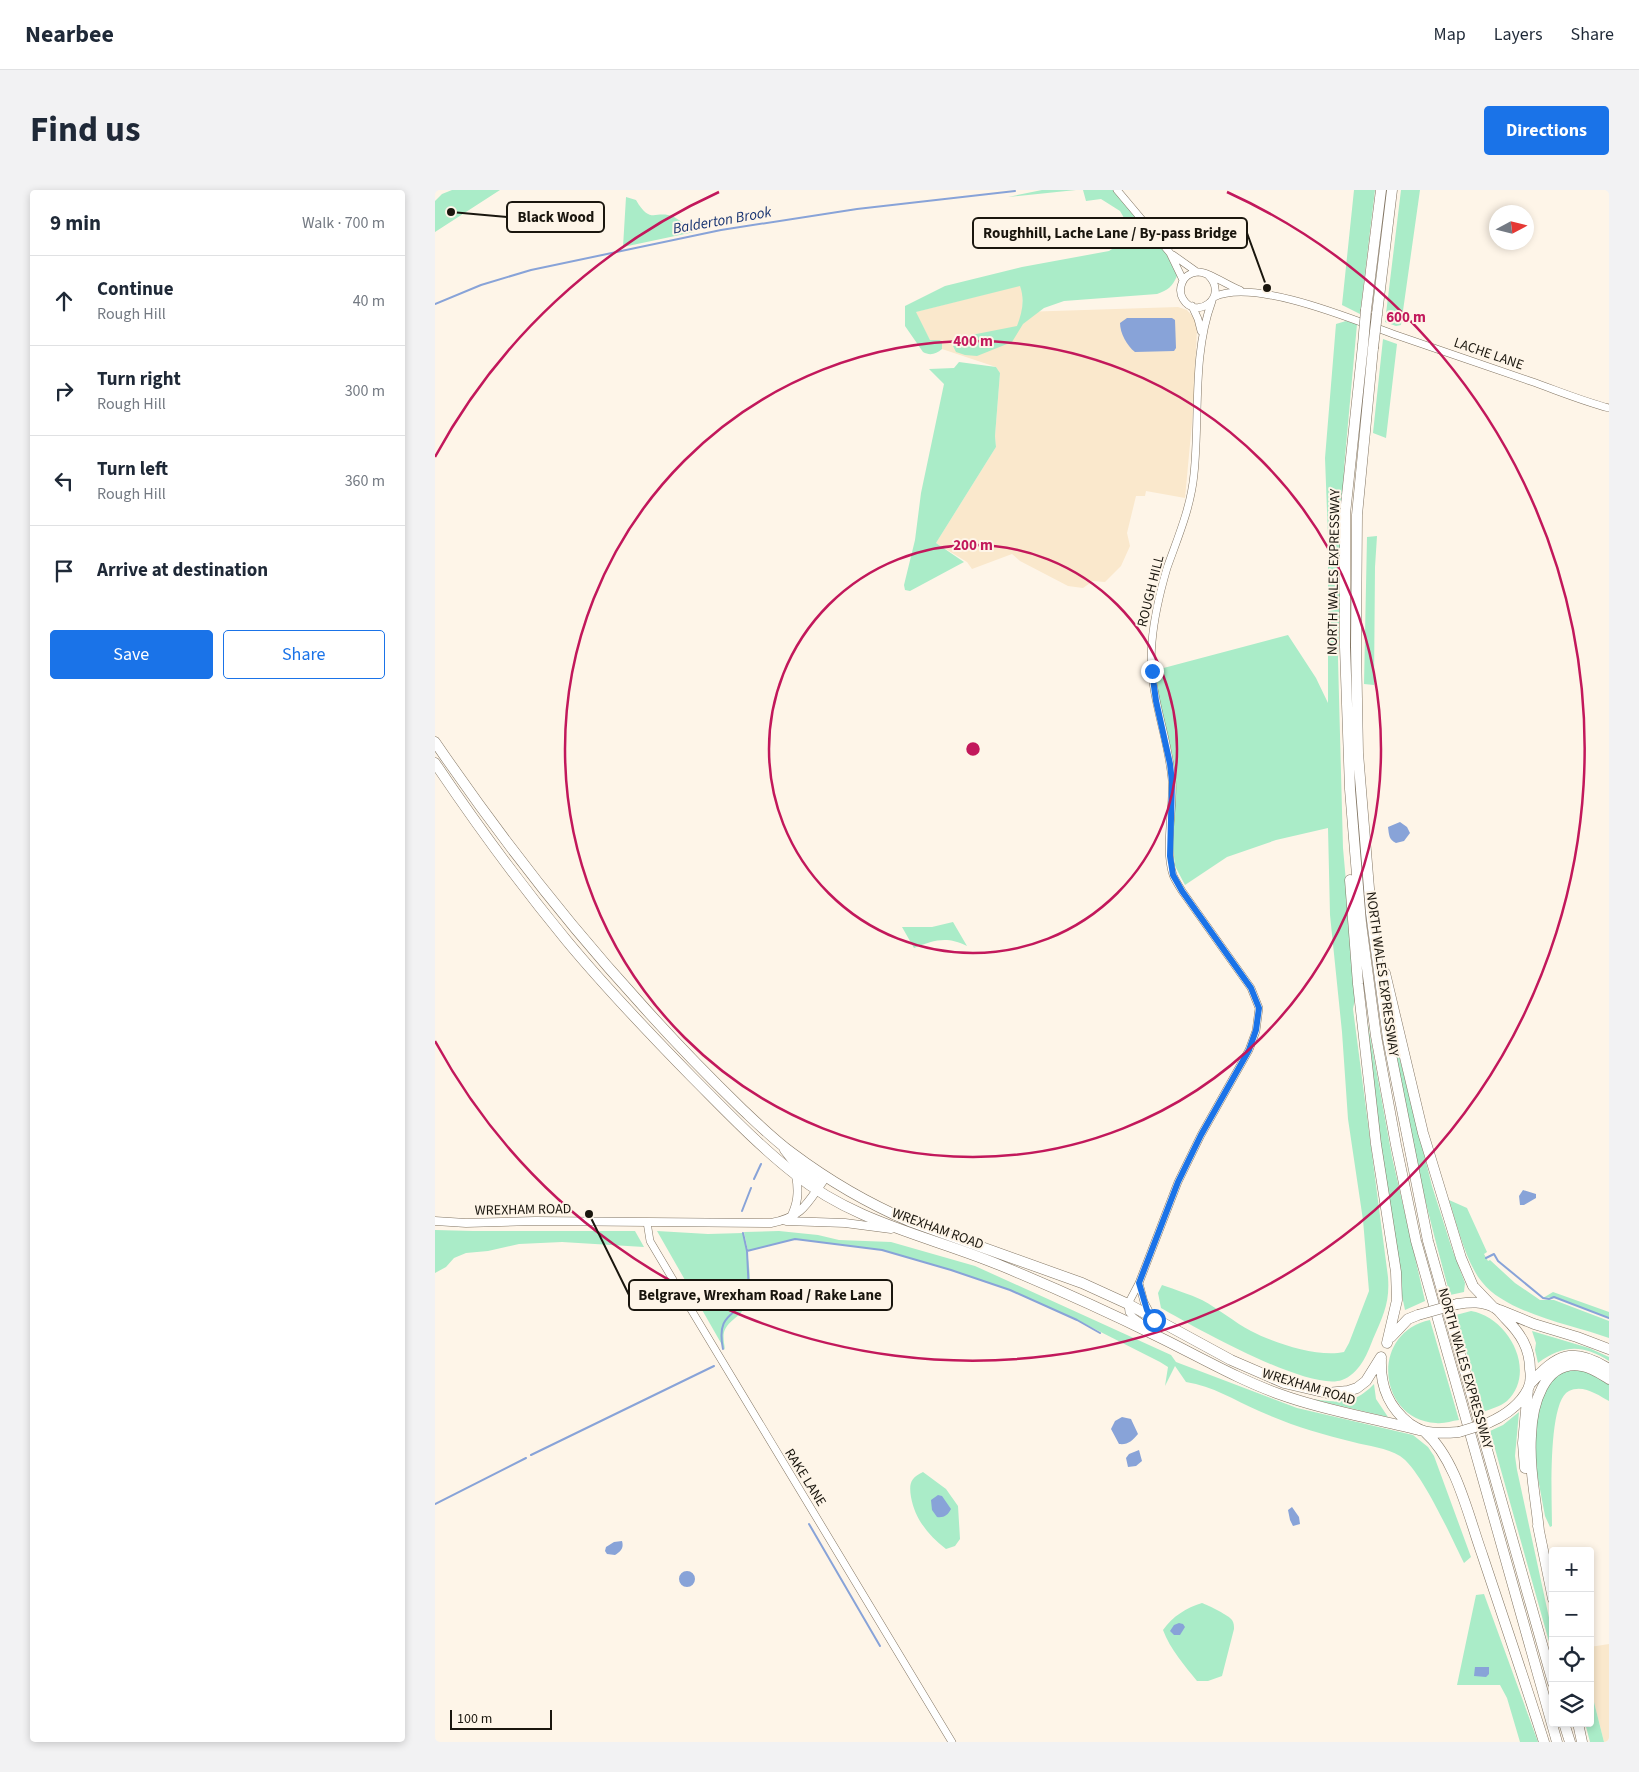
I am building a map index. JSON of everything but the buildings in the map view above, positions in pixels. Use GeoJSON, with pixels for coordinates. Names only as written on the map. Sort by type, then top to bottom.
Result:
{"type":"FeatureCollection","features":[{"type":"Feature","properties":{"kind":"highway","name":"NORTH WALES EXPRESSWAY"},"geometry":{"type":"LineString","coordinates":[[1381,190],[1366,310],[1368,346],[1357,515],[1356,646],[1358,752],[1371,913],[1388,1039],[1428,1241],[1553,1682]]}},
{"type":"Feature","properties":{"kind":"highway","name":"NORTH WALES EXPRESSWAY"},"geometry":{"type":"LineString","coordinates":[[1392,190],[1377,314],[1368,346],[1345,514],[1345,647],[1350,788],[1361,923],[1376,1036],[1416,1240],[1557,1742]]}},
{"type":"Feature","properties":{"kind":"highway"},"geometry":{"type":"LineString","coordinates":[[435,742],[503,838],[577,932],[679,1047],[821,1183]]}},
{"type":"Feature","properties":{"kind":"highway"},"geometry":{"type":"LineString","coordinates":[[435,763],[497,850],[568,942],[669,1053],[739,1123],[795,1175],[821,1183]]}},
{"type":"Feature","properties":{"kind":"highway"},"geometry":{"type":"LineString","coordinates":[[1350,788],[1350,880],[1358,984],[1376,1144],[1396,1272],[1397,1300],[1387,1343],[1381,1357],[1381,1372],[1387,1398],[1393,1408],[1439,1447],[1455,1480],[1504,1617],[1545,1742]]}},
{"type":"Feature","properties":{"kind":"highway"},"geometry":{"type":"LineString","coordinates":[[1368,880],[1385,973],[1423,1133],[1461,1258],[1473,1286],[1519,1335],[1525,1344],[1530,1361],[1523,1443],[1525,1469],[1551,1592]]}},
{"type":"Feature","properties":{"kind":"highway","name":"WREXHAM ROAD"},"geometry":{"type":"LineString","coordinates":[[821,1183],[862,1214],[1046,1284],[1249,1382],[1285,1396],[1326,1408],[1422,1431]]}},
{"type":"Feature","properties":{"kind":"highway","name":"WREXHAM ROAD"},"geometry":{"type":"LineString","coordinates":[[821,1183],[909,1221],[1082,1283],[1128,1304],[1154,1320],[1231,1360],[1283,1383],[1327,1393],[1348,1391],[1357,1388],[1366,1381],[1381,1357]]}},
{"type":"Feature","properties":{"kind":"highway"},"geometry":{"type":"LineString","coordinates":[[1387,1343],[1399,1326],[1408,1319],[1457,1304],[1479,1303],[1534,1324],[1577,1336],[1609,1349]]}},
{"type":"Feature","properties":{"kind":"highway"},"geometry":{"type":"LineString","coordinates":[[1422,1431],[1437,1433],[1459,1432],[1488,1424],[1500,1418],[1515,1407],[1545,1366],[1557,1359],[1571,1356],[1585,1357],[1609,1369]]}},
{"type":"Feature","properties":{"kind":"highway"},"geometry":{"type":"LineString","coordinates":[[1539,1531],[1531,1466],[1531,1435],[1537,1400],[1543,1385],[1556,1370],[1571,1365],[1583,1366],[1609,1379]]}},
{"type":"Feature","properties":{"kind":"highway"},"geometry":{"type":"LineString","coordinates":[[1565,1727],[1570,1742]]}},
{"type":"Feature","properties":{"kind":"highway"},"geometry":{"type":"LineString","coordinates":[[1579,1727],[1582,1742]]}},
{"type":"Feature","properties":{"kind":"main road"},"geometry":{"type":"LineString","coordinates":[[786,1220],[797,1203],[798,1195],[795,1175]]}},
{"type":"Feature","properties":{"kind":"main road"},"geometry":{"type":"LineString","coordinates":[[786,1220],[803,1210],[821,1183]]}},
{"type":"Feature","properties":{"kind":"main road","name":"WREXHAM ROAD"},"geometry":{"type":"LineString","coordinates":[[435,1221],[465,1223],[535,1221],[759,1224],[786,1220],[845,1223],[901,1230]]}},
{"type":"Feature","properties":{"kind":"street"},"geometry":{"type":"LineString","coordinates":[[1117,190],[1170,253],[1183,280]]}},
{"type":"Feature","properties":{"kind":"street"},"geometry":{"type":"LineString","coordinates":[[1170,253],[1197,272],[1208,275],[1215,285],[1213,299],[1202,307],[1187,304],[1181,296],[1183,280],[1197,272]]}},
{"type":"Feature","properties":{"kind":"street","name":"LACHE LANE"},"geometry":{"type":"LineString","coordinates":[[1208,275],[1245,292]]}},
{"type":"Feature","properties":{"kind":"street","name":"LACHE LANE"},"geometry":{"type":"LineString","coordinates":[[1213,299],[1222,293],[1245,292],[1280,297],[1321,308],[1609,408]]}},
{"type":"Feature","properties":{"kind":"street","name":"ROUGH HILL"},"geometry":{"type":"LineString","coordinates":[[1128,1304],[1139,1283],[1178,1182],[1201,1135],[1249,1050],[1256,1030],[1259,1008],[1251,988],[1182,891],[1173,875],[1170,856],[1172,782],[1152,671],[1151,644],[1155,618],[1165,575],[1187,511],[1193,482],[1202,334],[1213,299]]}},
{"type":"Feature","properties":{"kind":"street","name":"ROUGH HILL"},"geometry":{"type":"LineString","coordinates":[[1191,306],[1198,319],[1202,334]]}},
{"type":"Feature","properties":{"kind":"street","name":"RAKE LANE"},"geometry":{"type":"LineString","coordinates":[[647,1222],[650,1241],[952,1742]]}},
{"type":"Feature","properties":{"kind":"street"},"geometry":{"type":"LineString","coordinates":[[1139,1283],[1147,1310],[1154,1320]]}},
{"type":"Feature","properties":{"kind":"street"},"geometry":{"type":"LineString","coordinates":[[1128,1304],[1129,1312],[1133,1317],[1159,1337]]}},
{"type":"Feature","properties":{"kind":"shaded area"},"geometry":{"type":"Polygon","coordinates":[[[1021,285],[1023,293],[1022,312],[1178,307],[1187,310],[1194,318],[1197,328],[1194,401],[1185,498],[1146,491],[1145,496],[1136,496],[1127,533],[1130,546],[1121,566],[1105,582],[1093,581],[1083,588],[1068,586],[1020,561],[1012,554],[972,569],[967,562],[936,543],[996,447],[995,436],[1000,373],[996,367],[942,349],[930,340],[915,312],[1021,285]]]}},
{"type":"Feature","properties":{"kind":"shaded area"},"geometry":{"type":"Polygon","coordinates":[[[1609,1644],[1609,1742],[1604,1742],[1594,1702],[1594,1646],[1609,1644]]]}},
{"type":"Feature","properties":{"kind":"green space"},"geometry":{"type":"Polygon","coordinates":[[[452,190],[500,190],[435,232],[435,201],[442,194],[452,190]]]}},
{"type":"Feature","properties":{"kind":"green space"},"geometry":{"type":"Polygon","coordinates":[[[1042,190],[1076,190],[1008,197],[1042,190]]]}},
{"type":"Feature","properties":{"kind":"green space"},"geometry":{"type":"Polygon","coordinates":[[[1083,190],[1113,190],[1166,253],[1177,276],[1171,285],[1157,294],[1064,301],[1044,308],[1023,324],[1012,342],[977,356],[956,352],[953,346],[956,338],[1017,326],[1022,306],[1020,286],[916,312],[930,340],[940,340],[942,343],[942,349],[933,354],[923,352],[905,326],[905,306],[945,286],[1022,267],[1109,251],[1134,235],[1120,211],[1101,199],[1086,201],[1083,190]]]}},
{"type":"Feature","properties":{"kind":"green space"},"geometry":{"type":"Polygon","coordinates":[[[1354,190],[1375,190],[1360,314],[1342,305],[1354,190]]]}},
{"type":"Feature","properties":{"kind":"green space"},"geometry":{"type":"Polygon","coordinates":[[[1401,190],[1420,190],[1401,325],[1396,326],[1385,322],[1401,190]]]}},
{"type":"Feature","properties":{"kind":"green space"},"geometry":{"type":"Polygon","coordinates":[[[626,197],[636,200],[641,208],[650,215],[674,217],[694,232],[623,247],[626,197]]]}},
{"type":"Feature","properties":{"kind":"green space"},"geometry":{"type":"Polygon","coordinates":[[[1346,321],[1357,324],[1344,468],[1338,659],[1343,848],[1356,994],[1353,1009],[1388,1277],[1388,1294],[1383,1316],[1358,1369],[1342,1380],[1326,1381],[1279,1368],[1251,1356],[1161,1308],[1158,1293],[1162,1285],[1202,1300],[1261,1336],[1297,1348],[1322,1353],[1334,1353],[1344,1352],[1369,1291],[1363,1220],[1348,1119],[1342,1032],[1330,915],[1328,828],[1276,840],[1227,857],[1185,885],[1175,866],[1173,847],[1176,780],[1173,757],[1159,701],[1156,670],[1288,635],[1316,678],[1328,703],[1328,537],[1325,458],[1336,324],[1346,321]]]}},
{"type":"Feature","properties":{"kind":"green space"},"geometry":{"type":"Polygon","coordinates":[[[1383,339],[1397,344],[1386,438],[1373,433],[1383,339]]]}},
{"type":"Feature","properties":{"kind":"green space"},"geometry":{"type":"Polygon","coordinates":[[[959,362],[996,367],[1000,373],[995,436],[996,447],[936,543],[964,562],[910,591],[905,590],[904,585],[915,540],[921,493],[944,384],[929,369],[954,368],[959,362]]]}},
{"type":"Feature","properties":{"kind":"green space"},"geometry":{"type":"Polygon","coordinates":[[[1377,536],[1374,685],[1364,684],[1367,537],[1377,536]]]}},
{"type":"Feature","properties":{"kind":"green space"},"geometry":{"type":"Polygon","coordinates":[[[953,922],[967,946],[953,941],[941,940],[914,948],[902,927],[932,927],[953,922]]]}},
{"type":"Feature","properties":{"kind":"green space"},"geometry":{"type":"Polygon","coordinates":[[[1365,1008],[1392,1157],[1425,1301],[1405,1310],[1375,1111],[1365,1008]]]}},
{"type":"Feature","properties":{"kind":"green space"},"geometry":{"type":"Polygon","coordinates":[[[1392,1028],[1432,1186],[1465,1283],[1464,1292],[1450,1295],[1417,1162],[1392,1028]]]}},
{"type":"Feature","properties":{"kind":"green space"},"geometry":{"type":"Polygon","coordinates":[[[1449,1200],[1467,1208],[1487,1252],[1484,1254],[1488,1261],[1490,1260],[1515,1283],[1540,1300],[1554,1300],[1609,1321],[1609,1338],[1541,1317],[1507,1302],[1493,1293],[1482,1282],[1471,1265],[1449,1200]]]}},
{"type":"Feature","properties":{"kind":"green space"},"geometry":{"type":"Polygon","coordinates":[[[435,1230],[635,1231],[644,1247],[562,1242],[519,1244],[488,1251],[466,1253],[454,1258],[446,1267],[435,1273],[435,1230]]]}},
{"type":"Feature","properties":{"kind":"green space"},"geometry":{"type":"Polygon","coordinates":[[[657,1231],[708,1234],[743,1233],[750,1272],[749,1292],[741,1312],[725,1330],[725,1350],[657,1231]]]}},
{"type":"Feature","properties":{"kind":"green space"},"geometry":{"type":"Polygon","coordinates":[[[779,1231],[818,1235],[839,1240],[891,1242],[975,1266],[1171,1355],[1176,1362],[1297,1408],[1413,1435],[1428,1447],[1434,1456],[1471,1557],[1464,1563],[1426,1489],[1408,1463],[1395,1453],[1282,1421],[1214,1390],[1186,1382],[1175,1366],[1165,1386],[1168,1367],[1160,1362],[1077,1320],[1010,1290],[951,1270],[882,1250],[795,1239],[748,1251],[744,1232],[779,1231]]]}},
{"type":"Feature","properties":{"kind":"green space"},"geometry":{"type":"Polygon","coordinates":[[[1553,1292],[1609,1312],[1609,1318],[1555,1297],[1543,1298],[1553,1292]]]}},
{"type":"Feature","properties":{"kind":"green space"},"geometry":{"type":"Polygon","coordinates":[[[1471,1311],[1484,1315],[1497,1323],[1515,1347],[1519,1361],[1520,1375],[1516,1389],[1505,1403],[1483,1412],[1456,1315],[1471,1311]]]}},
{"type":"Feature","properties":{"kind":"green space"},"geometry":{"type":"Polygon","coordinates":[[[1430,1320],[1459,1420],[1436,1423],[1417,1418],[1402,1407],[1393,1393],[1388,1375],[1390,1358],[1397,1341],[1410,1328],[1430,1320]]]}},
{"type":"Feature","properties":{"kind":"green space"},"geometry":{"type":"Polygon","coordinates":[[[1532,1331],[1589,1348],[1609,1357],[1609,1361],[1599,1355],[1581,1349],[1573,1349],[1556,1353],[1538,1363],[1535,1350],[1536,1343],[1532,1331]]]}},
{"type":"Feature","properties":{"kind":"green space"},"geometry":{"type":"Polygon","coordinates":[[[1576,1369],[1609,1384],[1609,1401],[1595,1393],[1580,1389],[1569,1391],[1562,1399],[1557,1413],[1552,1453],[1552,1526],[1550,1527],[1545,1516],[1536,1468],[1535,1435],[1537,1415],[1546,1387],[1560,1372],[1576,1369]]]}},
{"type":"Feature","properties":{"kind":"green space"},"geometry":{"type":"Polygon","coordinates":[[[1374,1384],[1376,1399],[1388,1417],[1307,1398],[1344,1401],[1358,1396],[1374,1384]]]}},
{"type":"Feature","properties":{"kind":"green space"},"geometry":{"type":"Polygon","coordinates":[[[1519,1412],[1515,1456],[1549,1618],[1549,1642],[1490,1431],[1503,1425],[1519,1412]]]}},
{"type":"Feature","properties":{"kind":"green space"},"geometry":{"type":"Polygon","coordinates":[[[923,1472],[946,1489],[958,1506],[960,1539],[955,1546],[946,1549],[939,1544],[919,1519],[913,1505],[910,1485],[915,1477],[923,1472]]]}},
{"type":"Feature","properties":{"kind":"green space"},"geometry":{"type":"Polygon","coordinates":[[[1484,1594],[1538,1742],[1520,1742],[1507,1698],[1500,1685],[1457,1685],[1476,1595],[1484,1594]]]}},
{"type":"Feature","properties":{"kind":"green space"},"geometry":{"type":"Polygon","coordinates":[[[1202,1603],[1227,1616],[1232,1620],[1234,1626],[1222,1676],[1208,1681],[1197,1681],[1174,1651],[1163,1630],[1180,1613],[1202,1603]]]}},
{"type":"Feature","properties":{"kind":"green space"},"geometry":{"type":"Polygon","coordinates":[[[1594,1702],[1604,1742],[1590,1742],[1586,1727],[1594,1727],[1594,1702]]]}},
{"type":"Feature","properties":{"kind":"water"},"geometry":{"type":"Polygon","coordinates":[[[1127,318],[1172,318],[1175,320],[1176,348],[1174,351],[1135,352],[1127,343],[1121,331],[1120,323],[1127,318]]]}},
{"type":"Feature","properties":{"kind":"water"},"geometry":{"type":"Polygon","coordinates":[[[1400,822],[1407,827],[1410,833],[1404,841],[1396,843],[1389,835],[1388,827],[1400,822]]]}},
{"type":"Feature","properties":{"kind":"water"},"geometry":{"type":"Polygon","coordinates":[[[1523,1190],[1536,1194],[1536,1198],[1524,1205],[1520,1205],[1519,1196],[1523,1190]]]}},
{"type":"Feature","properties":{"kind":"water"},"geometry":{"type":"Polygon","coordinates":[[[1122,1417],[1131,1419],[1138,1434],[1130,1442],[1119,1444],[1111,1429],[1115,1421],[1122,1417]]]}},
{"type":"Feature","properties":{"kind":"water"},"geometry":{"type":"Polygon","coordinates":[[[1139,1450],[1142,1461],[1136,1466],[1128,1467],[1126,1458],[1129,1454],[1139,1450]]]}},
{"type":"Feature","properties":{"kind":"water"},"geometry":{"type":"Polygon","coordinates":[[[938,1495],[942,1496],[951,1509],[942,1517],[937,1517],[932,1510],[931,1500],[938,1495]]]}},
{"type":"Feature","properties":{"kind":"water"},"geometry":{"type":"Polygon","coordinates":[[[1292,1507],[1299,1517],[1300,1524],[1293,1526],[1288,1510],[1292,1507]]]}},
{"type":"Feature","properties":{"kind":"water"},"geometry":{"type":"Polygon","coordinates":[[[622,1541],[622,1547],[619,1552],[615,1555],[607,1554],[605,1551],[606,1547],[614,1542],[622,1541]]]}},
{"type":"Feature","properties":{"kind":"water"},"geometry":{"type":"Polygon","coordinates":[[[687,1571],[695,1579],[687,1587],[679,1579],[687,1571]]]}},
{"type":"Feature","properties":{"kind":"water"},"geometry":{"type":"Polygon","coordinates":[[[1179,1623],[1185,1627],[1180,1635],[1174,1635],[1170,1631],[1174,1625],[1179,1623]]]}},
{"type":"Feature","properties":{"kind":"water"},"geometry":{"type":"Polygon","coordinates":[[[1475,1667],[1489,1667],[1489,1674],[1486,1677],[1474,1676],[1475,1667]]]}},
{"type":"Feature","properties":{"kind":"waterway","name":"Balderton Brook"},"geometry":{"type":"LineString","coordinates":[[435,304],[481,285],[531,270],[721,230],[857,209],[1015,191]]}},
{"type":"Feature","properties":{"kind":"waterway"},"geometry":{"type":"LineString","coordinates":[[754,1179],[761,1164]]}},
{"type":"Feature","properties":{"kind":"waterway"},"geometry":{"type":"LineString","coordinates":[[742,1211],[751,1188]]}},
{"type":"Feature","properties":{"kind":"waterway"},"geometry":{"type":"LineString","coordinates":[[723,1349],[721,1336],[725,1320],[740,1307],[749,1293],[747,1251],[743,1233]]}},
{"type":"Feature","properties":{"kind":"waterway"},"geometry":{"type":"LineString","coordinates":[[747,1251],[795,1239],[882,1250],[1010,1290],[1077,1320],[1100,1333]]}},
{"type":"Feature","properties":{"kind":"waterway"},"geometry":{"type":"LineString","coordinates":[[1486,1258],[1494,1254],[1498,1261],[1543,1298],[1549,1299],[1554,1297],[1609,1318]]}},
{"type":"Feature","properties":{"kind":"waterway"},"geometry":{"type":"LineString","coordinates":[[531,1455],[714,1366]]}},
{"type":"Feature","properties":{"kind":"waterway"},"geometry":{"type":"LineString","coordinates":[[435,1504],[526,1458]]}},
{"type":"Feature","properties":{"kind":"waterway"},"geometry":{"type":"LineString","coordinates":[[809,1524],[880,1646]]}},
{"type":"Feature","properties":{"kind":"place","name":"Black Wood"},"geometry":{"type":"Point","coordinates":[451,212]}},
{"type":"Feature","properties":{"kind":"place","name":"Roughhill, Lache Lane / By-pass Bridge"},"geometry":{"type":"Point","coordinates":[1267,288]}},
{"type":"Feature","properties":{"kind":"place","name":"Belgrave, Wrexham Road / Rake Lane"},"geometry":{"type":"Point","coordinates":[589,1214]}},
{"type":"Feature","properties":{"kind":"route"},"geometry":{"type":"LineString","coordinates":[[1152,671],[1172,782],[1170,856],[1173,875],[1182,891],[1251,988],[1259,1008],[1256,1030],[1249,1050],[1201,1135],[1178,1182],[1139,1283],[1147,1310],[1154,1320]]}}]}
